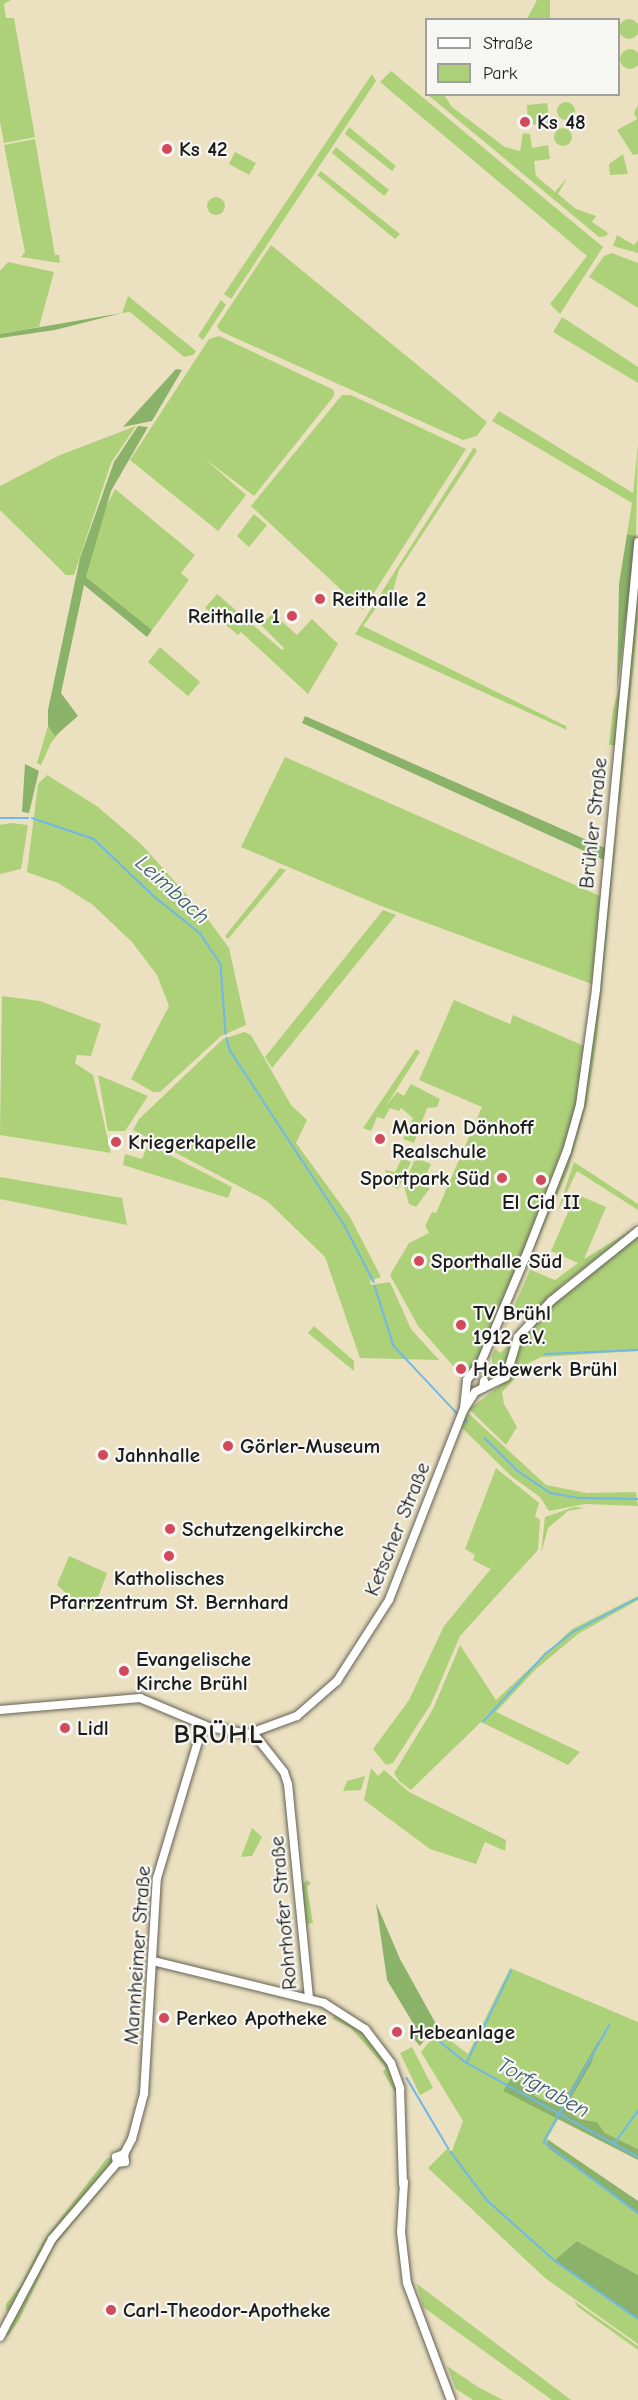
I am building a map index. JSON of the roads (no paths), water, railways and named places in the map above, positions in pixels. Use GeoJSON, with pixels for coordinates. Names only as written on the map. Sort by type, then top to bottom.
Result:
{"type":"FeatureCollection","features":[{"type":"Feature","properties":{"kind":"main road","name":"Brühler Straße"},"geometry":{"type":"LineString","coordinates":[[477,1383],[481,1362],[567,1151],[580,1105],[590,1039],[638,542]]}},
{"type":"Feature","properties":{"kind":"main road"},"geometry":{"type":"LineString","coordinates":[[477,1383],[502,1381],[507,1375],[518,1337],[540,1312],[577,1277],[638,1231]]}},
{"type":"Feature","properties":{"kind":"main road","name":"Ketscher Straße"},"geometry":{"type":"LineString","coordinates":[[254,1734],[297,1716],[337,1681],[354,1655],[394,1592],[462,1414],[477,1383]]}},
{"type":"Feature","properties":{"kind":"main road"},"geometry":{"type":"LineString","coordinates":[[0,1710],[133,1697],[167,1707],[203,1725],[254,1734]]}},
{"type":"Feature","properties":{"kind":"main road","name":"Mannheimer Straße"},"geometry":{"type":"LineString","coordinates":[[0,2337],[52,2239],[117,2163],[117,2155],[124,2154],[138,2123],[144,2094],[157,1878],[203,1725]]}},
{"type":"Feature","properties":{"kind":"main road","name":"Rohrhofer Straße"},"geometry":{"type":"LineString","coordinates":[[254,1734],[279,1765],[288,1784],[309,1999],[355,2020],[391,2063],[403,2105],[402,2244],[410,2294],[451,2400]]}},
{"type":"Feature","properties":{"kind":"main road"},"geometry":{"type":"LineString","coordinates":[[153,1961],[309,1999]]}},
{"type":"Feature","properties":{"kind":"waterway","name":"Leimbach"},"geometry":{"type":"LineString","coordinates":[[0,818],[28,818]]}},
{"type":"Feature","properties":{"kind":"waterway","name":"Leimbach"},"geometry":{"type":"LineString","coordinates":[[32,818],[94,839],[155,897],[200,933],[221,964],[226,1034]]}},
{"type":"Feature","properties":{"kind":"waterway","name":"Leimbach"},"geometry":{"type":"LineString","coordinates":[[227,1038],[230,1050],[345,1226],[374,1282]]}},
{"type":"Feature","properties":{"kind":"waterway","name":"Leimbach"},"geometry":{"type":"LineString","coordinates":[[375,1286],[394,1346],[457,1413]]}},
{"type":"Feature","properties":{"kind":"waterway"},"geometry":{"type":"LineString","coordinates":[[545,1354],[638,1350]]}},
{"type":"Feature","properties":{"kind":"waterway","name":"Leimbach"},"geometry":{"type":"LineString","coordinates":[[485,1438],[518,1471],[551,1493],[580,1498],[638,1499]]}},
{"type":"Feature","properties":{"kind":"waterway"},"geometry":{"type":"LineString","coordinates":[[483,1722],[545,1654],[573,1632],[638,1598]]}},
{"type":"Feature","properties":{"kind":"waterway"},"geometry":{"type":"LineString","coordinates":[[467,2062],[511,1971]]}},
{"type":"Feature","properties":{"kind":"waterway"},"geometry":{"type":"LineString","coordinates":[[610,2025],[544,2142],[638,2213]]}},
{"type":"Feature","properties":{"kind":"waterway","name":"Torfgraben"},"geometry":{"type":"LineString","coordinates":[[437,2039],[467,2063],[638,2157]]}},
{"type":"Feature","properties":{"kind":"waterway"},"geometry":{"type":"LineString","coordinates":[[407,2078],[449,2149]]}},
{"type":"Feature","properties":{"kind":"waterway"},"geometry":{"type":"LineString","coordinates":[[614,2144],[638,2111]]}},
{"type":"Feature","properties":{"kind":"waterway"},"geometry":{"type":"LineString","coordinates":[[451,2152],[487,2200],[554,2260],[638,2319]]}},
{"type":"Feature","properties":{"kind":"place","name":"Ks 48"},"geometry":{"type":"Point","coordinates":[525,122]}},
{"type":"Feature","properties":{"kind":"place","name":"Ks 42"},"geometry":{"type":"Point","coordinates":[167,149]}},
{"type":"Feature","properties":{"kind":"place","name":"Reithalle 2"},"geometry":{"type":"Point","coordinates":[320,599]}},
{"type":"Feature","properties":{"kind":"place","name":"Reithalle 1"},"geometry":{"type":"Point","coordinates":[292,616]}},
{"type":"Feature","properties":{"kind":"place","name":"Marion Dönhoff Realschule"},"geometry":{"type":"Point","coordinates":[380,1139]}},
{"type":"Feature","properties":{"kind":"place","name":"Kriegerkapelle"},"geometry":{"type":"Point","coordinates":[116,1142]}},
{"type":"Feature","properties":{"kind":"place","name":"Sportpark Süd"},"geometry":{"type":"Point","coordinates":[502,1178]}},
{"type":"Feature","properties":{"kind":"place","name":"El Cid II"},"geometry":{"type":"Point","coordinates":[541,1180]}},
{"type":"Feature","properties":{"kind":"place","name":"Sporthalle Süd"},"geometry":{"type":"Point","coordinates":[419,1261]}},
{"type":"Feature","properties":{"kind":"place","name":"TV Brühl 1912 e.V."},"geometry":{"type":"Point","coordinates":[461,1325]}},
{"type":"Feature","properties":{"kind":"place","name":"Hebewerk Brühl"},"geometry":{"type":"Point","coordinates":[461,1369]}},
{"type":"Feature","properties":{"kind":"place","name":"Görler-Museum"},"geometry":{"type":"Point","coordinates":[228,1446]}},
{"type":"Feature","properties":{"kind":"place","name":"Jahnhalle"},"geometry":{"type":"Point","coordinates":[103,1455]}},
{"type":"Feature","properties":{"kind":"place","name":"Schutzengelkirche"},"geometry":{"type":"Point","coordinates":[170,1529]}},
{"type":"Feature","properties":{"kind":"place","name":"Katholisches Pfarrzentrum St. Bernhard"},"geometry":{"type":"Point","coordinates":[169,1556]}},
{"type":"Feature","properties":{"kind":"place","name":"Evangelische Kirche Brühl"},"geometry":{"type":"Point","coordinates":[124,1671]}},
{"type":"Feature","properties":{"kind":"place","name":"Lidl"},"geometry":{"type":"Point","coordinates":[65,1728]}},
{"type":"Feature","properties":{"kind":"place","name":"Perkeo Apotheke"},"geometry":{"type":"Point","coordinates":[164,2018]}},
{"type":"Feature","properties":{"kind":"place","name":"Hebeanlage"},"geometry":{"type":"Point","coordinates":[397,2032]}},
{"type":"Feature","properties":{"kind":"place","name":"Carl-Theodor-Apotheke"},"geometry":{"type":"Point","coordinates":[111,2310]}},
{"type":"Feature","properties":{"kind":"district","name":"BRÜHL"},"geometry":{"type":"Point","coordinates":[219,1735]}}]}
